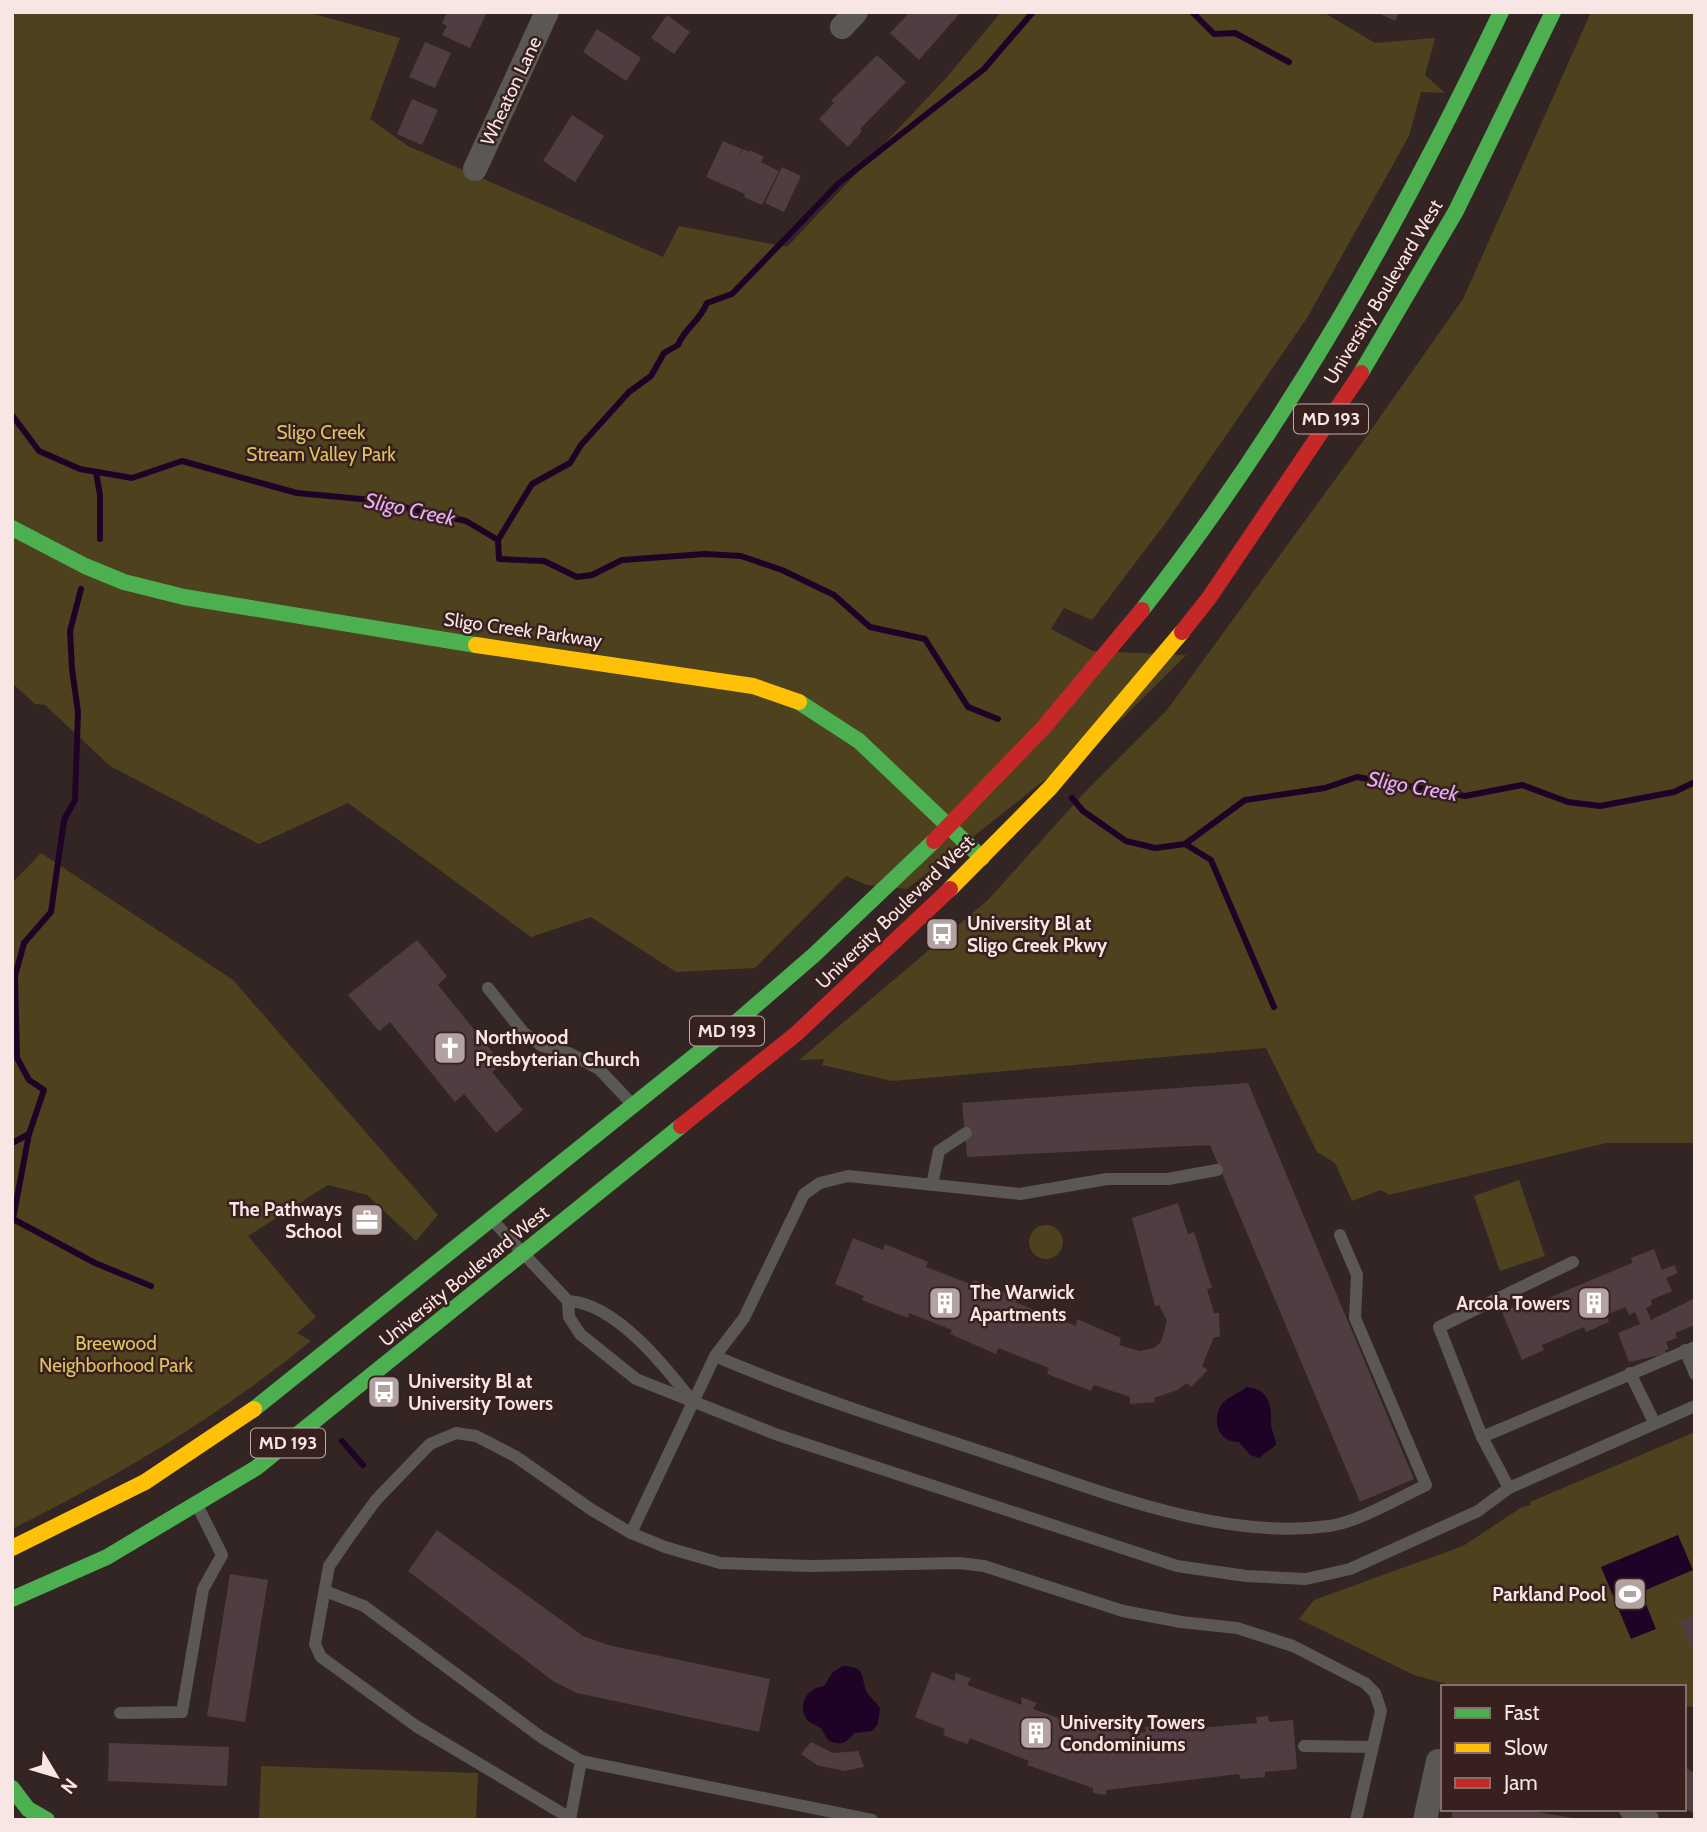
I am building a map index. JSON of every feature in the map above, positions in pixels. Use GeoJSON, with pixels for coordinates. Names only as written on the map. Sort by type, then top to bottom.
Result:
{"type":"FeatureCollection","features":[{"type":"Feature","properties":{"kind":"main road","name":"University Boulevard West"},"geometry":{"type":"LineString","coordinates":[[18,1596],[107,1557],[256,1468],[527,1253],[796,1034],[884,954],[1050,788],[1209,598],[1384,337],[1456,211],[1553,12]]}},
{"type":"Feature","properties":{"kind":"main road","name":"University Boulevard West"},"geometry":{"type":"LineString","coordinates":[[12,1548],[90,1511],[183,1460],[310,1368],[634,1107],[798,968],[1030,742],[1115,644],[1197,535],[1286,406],[1351,304],[1409,200],[1491,19]]}},
{"type":"Feature","properties":{"kind":"main road","name":"Sligo Creek Parkway"},"geometry":{"type":"LineString","coordinates":[[12,528],[85,566],[124,582],[184,597],[280,616],[732,682],[774,691],[820,713],[869,749],[982,858]]}},
{"type":"Feature","properties":{"kind":"main road"},"geometry":{"type":"LineString","coordinates":[[12,1608],[18,1596]]}},
{"type":"Feature","properties":{"kind":"main road"},"geometry":{"type":"LineString","coordinates":[[12,1788],[28,1809],[47,1820]]}},
{"type":"Feature","properties":{"kind":"street","name":"Wheaton Lane"},"geometry":{"type":"LineString","coordinates":[[475,169],[547,12]]}},
{"type":"Feature","properties":{"kind":"street"},"geometry":{"type":"LineString","coordinates":[[1425,1820],[1438,1761],[1441,1762]]}},
{"type":"Feature","properties":{"kind":"lane"},"geometry":{"type":"LineString","coordinates":[[488,988],[523,1032],[542,1046],[569,1053],[599,1069],[634,1107]]}},
{"type":"Feature","properties":{"kind":"lane"},"geometry":{"type":"LineString","coordinates":[[932,1185],[939,1151],[966,1133]]}},
{"type":"Feature","properties":{"kind":"lane"},"geometry":{"type":"LineString","coordinates":[[631,1533],[715,1356],[744,1318],[804,1194],[820,1183],[848,1176],[1020,1194],[1107,1179],[1168,1179],[1217,1170]]}},
{"type":"Feature","properties":{"kind":"lane"},"geometry":{"type":"LineString","coordinates":[[492,1220],[527,1253],[568,1301],[569,1317],[580,1334],[623,1372],[778,1435],[1177,1566],[1245,1576],[1306,1579],[1350,1569],[1478,1510],[1508,1488],[1695,1406]]}},
{"type":"Feature","properties":{"kind":"lane"},"geometry":{"type":"LineString","coordinates":[[715,1356],[772,1381],[967,1447],[1219,1524],[1280,1529],[1331,1526],[1426,1485],[1355,1318],[1357,1275],[1340,1235]]}},
{"type":"Feature","properties":{"kind":"lane"},"geometry":{"type":"LineString","coordinates":[[1508,1488],[1482,1437],[1438,1327],[1573,1262]]}},
{"type":"Feature","properties":{"kind":"lane"},"geometry":{"type":"LineString","coordinates":[[568,1301],[585,1301],[610,1317],[662,1363],[693,1402]]}},
{"type":"Feature","properties":{"kind":"lane"},"geometry":{"type":"LineString","coordinates":[[1482,1437],[1690,1348],[1695,1374]]}},
{"type":"Feature","properties":{"kind":"lane"},"geometry":{"type":"LineString","coordinates":[[1630,1373],[1654,1422]]}},
{"type":"Feature","properties":{"kind":"lane"},"geometry":{"type":"LineString","coordinates":[[581,1761],[570,1819],[415,1726],[321,1657],[315,1644],[329,1566],[376,1500],[430,1444],[456,1433],[480,1437],[515,1456],[592,1510],[631,1533],[665,1547],[720,1563],[811,1566],[949,1563],[984,1566],[1123,1611],[1261,1634],[1293,1646],[1370,1688],[1381,1711],[1356,1820]]}},
{"type":"Feature","properties":{"kind":"lane"},"geometry":{"type":"LineString","coordinates":[[120,1713],[182,1712],[203,1589],[222,1555],[197,1503]]}},
{"type":"Feature","properties":{"kind":"lane"},"geometry":{"type":"LineString","coordinates":[[325,1591],[347,1597],[364,1606],[541,1737],[581,1761],[872,1820]]}},
{"type":"Feature","properties":{"kind":"lane"},"geometry":{"type":"LineString","coordinates":[[1304,1746],[1373,1747]]}},
{"type":"Feature","properties":{"kind":"green space","name":"Sligo Creek Stream Valley Park"},"geometry":{"type":"Polygon","coordinates":[[[12,12],[307,12],[400,38],[370,119],[408,146],[663,257],[679,226],[787,247],[947,77],[1001,12],[1323,12],[1375,43],[1435,38],[1425,75],[1445,93],[1421,92],[1409,136],[1307,318],[1167,521],[1092,620],[1064,608],[1051,629],[1093,651],[1186,655],[1123,718],[907,889],[867,885],[846,876],[755,968],[676,972],[591,917],[531,937],[348,803],[259,844],[110,766],[45,705],[35,704],[12,683],[12,12]]]}},
{"type":"Feature","properties":{"kind":"green space"},"geometry":{"type":"Polygon","coordinates":[[[1591,12],[1695,12],[1695,1143],[1606,1143],[1389,1195],[1381,1190],[1352,1201],[1335,1163],[1317,1152],[1266,1048],[892,1081],[822,1065],[824,1059],[799,1060],[988,900],[1086,791],[1167,710],[1463,299],[1591,12]]]}},
{"type":"Feature","properties":{"kind":"green space","name":"Breewood Neighborhood Park"},"geometry":{"type":"Polygon","coordinates":[[[41,853],[233,980],[438,1215],[416,1241],[367,1195],[328,1185],[248,1236],[316,1317],[297,1333],[311,1341],[240,1395],[167,1444],[12,1529],[12,880],[41,853]]]}},
{"type":"Feature","properties":{"kind":"green space"},"geometry":{"type":"Polygon","coordinates":[[[1519,1180],[1545,1256],[1500,1271],[1474,1196],[1519,1180]]]}},
{"type":"Feature","properties":{"kind":"green space"},"geometry":{"type":"Polygon","coordinates":[[[1046,1225],[1058,1230],[1063,1242],[1058,1254],[1046,1259],[1034,1254],[1029,1242],[1034,1230],[1046,1225]]]}},
{"type":"Feature","properties":{"kind":"green space"},"geometry":{"type":"Polygon","coordinates":[[[1695,1432],[1695,1708],[1686,1706],[1686,1685],[1451,1685],[1414,1675],[1299,1619],[1314,1600],[1463,1546],[1522,1507],[1531,1505],[1530,1502],[1695,1432]]]}},
{"type":"Feature","properties":{"kind":"green space"},"geometry":{"type":"Polygon","coordinates":[[[261,1766],[478,1773],[476,1820],[259,1820],[261,1766]]]}},
{"type":"Feature","properties":{"kind":"shaded area"},"geometry":{"type":"Polygon","coordinates":[[[1246,1387],[1264,1394],[1271,1409],[1271,1426],[1276,1445],[1259,1458],[1250,1455],[1239,1442],[1226,1439],[1218,1429],[1217,1417],[1222,1404],[1246,1387]]]}},
{"type":"Feature","properties":{"kind":"shaded area","name":"Parkland Pool"},"geometry":{"type":"Polygon","coordinates":[[[1678,1535],[1693,1570],[1641,1592],[1656,1629],[1631,1639],[1601,1567],[1678,1535]]]}},
{"type":"Feature","properties":{"kind":"shaded area"},"geometry":{"type":"Polygon","coordinates":[[[843,1666],[860,1672],[865,1689],[880,1708],[878,1724],[872,1731],[854,1733],[845,1742],[836,1743],[828,1740],[821,1728],[809,1722],[805,1717],[803,1705],[812,1690],[824,1686],[833,1672],[843,1666]]]}},
{"type":"Feature","properties":{"kind":"building"},"geometry":{"type":"Polygon","coordinates":[[[447,12],[487,12],[470,48],[442,35],[447,26],[442,23],[447,12]]]}},
{"type":"Feature","properties":{"kind":"building"},"geometry":{"type":"Polygon","coordinates":[[[910,12],[961,12],[919,60],[890,33],[910,12]]]}},
{"type":"Feature","properties":{"kind":"building"},"geometry":{"type":"Polygon","coordinates":[[[1376,12],[1399,12],[1395,21],[1376,12]]]}},
{"type":"Feature","properties":{"kind":"building"},"geometry":{"type":"Polygon","coordinates":[[[667,15],[690,32],[674,54],[651,38],[667,15]]]}},
{"type":"Feature","properties":{"kind":"building"},"geometry":{"type":"Polygon","coordinates":[[[597,29],[641,58],[626,81],[583,52],[597,29]]]}},
{"type":"Feature","properties":{"kind":"building"},"geometry":{"type":"Polygon","coordinates":[[[425,42],[451,53],[435,88],[409,77],[425,42]]]}},
{"type":"Feature","properties":{"kind":"building"},"geometry":{"type":"Polygon","coordinates":[[[877,55],[906,82],[860,129],[862,131],[848,147],[819,119],[834,103],[831,101],[877,55]]]}},
{"type":"Feature","properties":{"kind":"building"},"geometry":{"type":"Polygon","coordinates":[[[412,99],[438,110],[422,145],[397,134],[412,99]]]}},
{"type":"Feature","properties":{"kind":"building"},"geometry":{"type":"Polygon","coordinates":[[[572,115],[604,136],[575,182],[543,161],[572,115]]]}},
{"type":"Feature","properties":{"kind":"building"},"geometry":{"type":"Polygon","coordinates":[[[723,141],[742,149],[737,160],[743,149],[749,152],[750,150],[764,157],[761,162],[779,171],[762,205],[744,197],[745,194],[706,177],[723,141]]]}},
{"type":"Feature","properties":{"kind":"building"},"geometry":{"type":"Polygon","coordinates":[[[782,167],[801,176],[784,212],[765,203],[782,167]]]}},
{"type":"Feature","properties":{"kind":"building","name":"Northwood Presbyterian Church"},"geometry":{"type":"Polygon","coordinates":[[[417,940],[447,976],[438,985],[502,1064],[492,1072],[523,1110],[496,1133],[464,1094],[455,1102],[390,1022],[379,1031],[348,995],[417,940]]]}},
{"type":"Feature","properties":{"kind":"building"},"geometry":{"type":"Polygon","coordinates":[[[1248,1083],[1414,1479],[1360,1502],[1210,1145],[967,1157],[962,1103],[1248,1083]]]}},
{"type":"Feature","properties":{"kind":"building","name":"The Warwick Apartments"},"geometry":{"type":"Polygon","coordinates":[[[1178,1203],[1188,1234],[1194,1232],[1212,1288],[1207,1289],[1214,1313],[1219,1313],[1220,1337],[1214,1337],[1202,1366],[1208,1370],[1191,1387],[1187,1383],[1177,1390],[1154,1398],[1155,1402],[1130,1404],[1130,1397],[1094,1385],[1091,1391],[1047,1374],[1049,1368],[998,1348],[996,1354],[950,1334],[952,1330],[909,1313],[908,1318],[862,1300],[864,1296],[835,1284],[853,1238],[883,1250],[885,1244],[928,1262],[926,1267],[973,1285],[974,1280],[1017,1297],[1015,1302],[1076,1326],[1077,1319],[1121,1338],[1119,1345],[1140,1351],[1154,1348],[1161,1342],[1167,1321],[1159,1305],[1155,1306],[1132,1218],[1178,1203]]]}},
{"type":"Feature","properties":{"kind":"building","name":"Arcola Towers"},"geometry":{"type":"Polygon","coordinates":[[[1654,1249],[1662,1270],[1674,1265],[1678,1273],[1666,1278],[1672,1291],[1651,1300],[1652,1305],[1646,1308],[1651,1320],[1695,1298],[1695,1325],[1675,1333],[1677,1338],[1666,1342],[1669,1349],[1665,1350],[1666,1354],[1629,1362],[1618,1333],[1640,1324],[1635,1312],[1629,1315],[1626,1307],[1606,1315],[1609,1322],[1586,1332],[1584,1327],[1542,1345],[1544,1350],[1522,1360],[1502,1312],[1524,1302],[1527,1307],[1632,1263],[1631,1258],[1654,1249]]]}},
{"type":"Feature","properties":{"kind":"building"},"geometry":{"type":"Polygon","coordinates":[[[437,1530],[583,1636],[608,1645],[770,1679],[759,1732],[577,1693],[553,1681],[408,1571],[437,1530]]]}},
{"type":"Feature","properties":{"kind":"building"},"geometry":{"type":"Polygon","coordinates":[[[230,1574],[268,1580],[245,1722],[207,1716],[230,1574]]]}},
{"type":"Feature","properties":{"kind":"building"},"geometry":{"type":"Polygon","coordinates":[[[1695,1615],[1695,1647],[1691,1649],[1679,1622],[1695,1615]]]}},
{"type":"Feature","properties":{"kind":"building","name":"University Towers Condominiums"},"geometry":{"type":"Polygon","coordinates":[[[932,1672],[955,1681],[955,1673],[971,1678],[967,1685],[1022,1705],[1021,1697],[1037,1703],[1033,1709],[1059,1718],[1061,1713],[1073,1717],[1071,1723],[1086,1729],[1088,1723],[1110,1729],[1128,1728],[1129,1734],[1146,1732],[1145,1727],[1157,1726],[1158,1732],[1186,1729],[1186,1724],[1198,1723],[1198,1728],[1257,1723],[1256,1717],[1268,1716],[1269,1722],[1293,1720],[1297,1769],[1265,1772],[1265,1777],[1240,1779],[1239,1774],[1106,1790],[1106,1795],[1093,1793],[1093,1788],[1027,1765],[1029,1761],[970,1738],[967,1744],[943,1735],[945,1729],[915,1717],[932,1672]]]}},
{"type":"Feature","properties":{"kind":"building"},"geometry":{"type":"Polygon","coordinates":[[[811,1742],[833,1753],[858,1751],[864,1767],[844,1771],[817,1765],[801,1754],[811,1742]]]}},
{"type":"Feature","properties":{"kind":"building"},"geometry":{"type":"Polygon","coordinates":[[[109,1743],[229,1747],[227,1786],[108,1781],[109,1743]]]}},
{"type":"Feature","properties":{"kind":"building"},"geometry":{"type":"Polygon","coordinates":[[[1686,1768],[1695,1773],[1695,1814],[1686,1809],[1686,1768]]]}},
{"type":"Feature","properties":{"kind":"building"},"geometry":{"type":"Polygon","coordinates":[[[1453,1811],[1531,1811],[1573,1818],[1451,1820],[1453,1811]]]}},
{"type":"Feature","properties":{"kind":"waterway"},"geometry":{"type":"LineString","coordinates":[[498,540],[532,484],[570,463],[581,445],[629,392],[651,376],[664,353],[678,345],[707,303],[732,294],[839,183],[984,69],[1033,12]]}},
{"type":"Feature","properties":{"kind":"waterway"},"geometry":{"type":"LineString","coordinates":[[1192,12],[1214,34],[1235,33],[1289,62]]}},
{"type":"Feature","properties":{"kind":"waterway","name":"Sligo Creek"},"geometry":{"type":"LineString","coordinates":[[12,415],[39,451],[80,469],[132,478],[182,461],[297,493],[372,500],[466,521],[498,540],[499,559],[544,561],[577,577],[592,575],[622,560],[705,554],[741,556],[782,570],[834,595],[870,627],[925,639],[968,707],[998,719]]}},
{"type":"Feature","properties":{"kind":"waterway"},"geometry":{"type":"LineString","coordinates":[[96,472],[100,495],[100,539]]}},
{"type":"Feature","properties":{"kind":"waterway"},"geometry":{"type":"LineString","coordinates":[[81,589],[70,631],[78,712],[75,800],[64,820],[51,912],[24,943],[15,976],[17,1058],[29,1080],[44,1090],[29,1134],[13,1219],[95,1263],[151,1286]]}},
{"type":"Feature","properties":{"kind":"waterway","name":"Sligo Creek"},"geometry":{"type":"LineString","coordinates":[[1072,798],[1083,811],[1126,841],[1155,848],[1185,844],[1245,800],[1325,788],[1357,777],[1465,796],[1522,785],[1568,802],[1600,806],[1674,792],[1695,782]]}},
{"type":"Feature","properties":{"kind":"waterway"},"geometry":{"type":"LineString","coordinates":[[1185,844],[1211,860],[1274,1007]]}},
{"type":"Feature","properties":{"kind":"waterway"},"geometry":{"type":"LineString","coordinates":[[12,1143],[29,1134]]}},
{"type":"Feature","properties":{"kind":"waterway"},"geometry":{"type":"LineString","coordinates":[[342,1441],[363,1465]]}},
{"type":"Feature","properties":{"kind":"traffic: fast"},"geometry":{"type":"LineString","coordinates":[[1142,610],[1245,468],[1338,321],[1423,168],[1501,12]]}},
{"type":"Feature","properties":{"kind":"traffic: fast"},"geometry":{"type":"LineString","coordinates":[[1361,373],[1456,211],[1553,12]]}},
{"type":"Feature","properties":{"kind":"traffic: fast"},"geometry":{"type":"LineString","coordinates":[[12,528],[85,566],[124,582],[184,597],[476,645]]}},
{"type":"Feature","properties":{"kind":"traffic: fast"},"geometry":{"type":"LineString","coordinates":[[799,702],[859,741],[982,858]]}},
{"type":"Feature","properties":{"kind":"traffic: fast"},"geometry":{"type":"LineString","coordinates":[[254,1409],[732,1026],[814,955],[934,841]]}},
{"type":"Feature","properties":{"kind":"traffic: fast"},"geometry":{"type":"LineString","coordinates":[[12,1599],[107,1557],[256,1468],[681,1126]]}},
{"type":"Feature","properties":{"kind":"traffic: fast"},"geometry":{"type":"LineString","coordinates":[[12,1788],[28,1809],[47,1820]]}},
{"type":"Feature","properties":{"kind":"traffic: slow"},"geometry":{"type":"LineString","coordinates":[[950,889],[1050,788],[1182,632]]}},
{"type":"Feature","properties":{"kind":"traffic: slow"},"geometry":{"type":"LineString","coordinates":[[476,645],[753,686],[799,702]]}},
{"type":"Feature","properties":{"kind":"traffic: slow"},"geometry":{"type":"LineString","coordinates":[[12,1548],[145,1482],[254,1409]]}},
{"type":"Feature","properties":{"kind":"traffic: jam"},"geometry":{"type":"LineString","coordinates":[[1182,632],[1209,598],[1361,373]]}},
{"type":"Feature","properties":{"kind":"traffic: jam"},"geometry":{"type":"LineString","coordinates":[[934,841],[1044,727],[1142,610]]}},
{"type":"Feature","properties":{"kind":"traffic: jam"},"geometry":{"type":"LineString","coordinates":[[681,1126],[796,1034],[950,889]]}},
{"type":"Feature","properties":{"kind":"place","name":"University Bl at Sligo Creek Pkwy"},"geometry":{"type":"Point","coordinates":[942,934]}},
{"type":"Feature","properties":{"kind":"place","name":"Northwood Presbyterian Church"},"geometry":{"type":"Point","coordinates":[450,1048]}},
{"type":"Feature","properties":{"kind":"place","name":"The Pathways School"},"geometry":{"type":"Point","coordinates":[367,1220]}},
{"type":"Feature","properties":{"kind":"place","name":"The Warwick Apartments"},"geometry":{"type":"Point","coordinates":[945,1303]}},
{"type":"Feature","properties":{"kind":"place","name":"Arcola Towers"},"geometry":{"type":"Point","coordinates":[1594,1303]}},
{"type":"Feature","properties":{"kind":"place","name":"University Bl at University Towers"},"geometry":{"type":"Point","coordinates":[384,1392]}},
{"type":"Feature","properties":{"kind":"place","name":"Parkland Pool"},"geometry":{"type":"Point","coordinates":[1630,1594]}},
{"type":"Feature","properties":{"kind":"place","name":"University Towers Condominiums"},"geometry":{"type":"Point","coordinates":[1036,1733]}}]}
